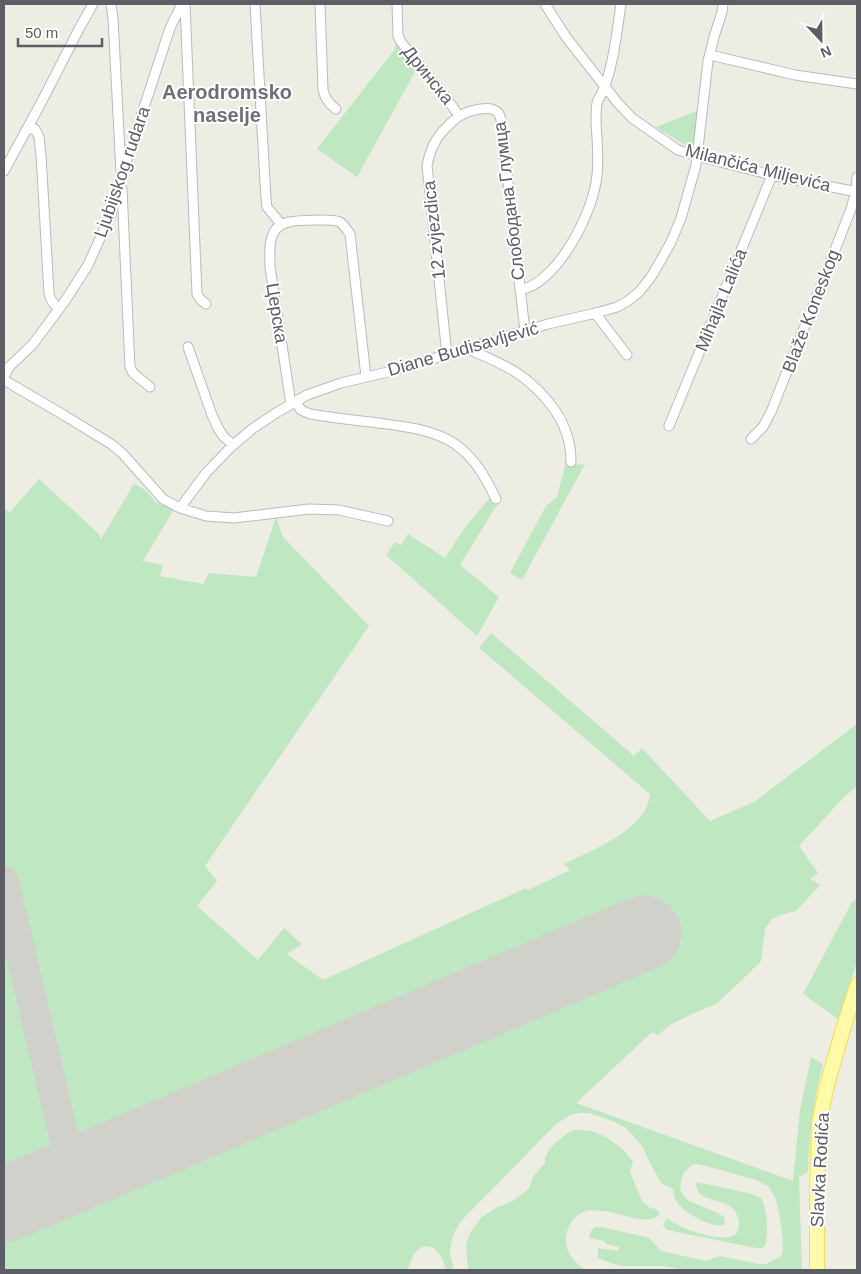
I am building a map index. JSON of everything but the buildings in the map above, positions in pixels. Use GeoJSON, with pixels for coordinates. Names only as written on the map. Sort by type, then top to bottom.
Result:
{"type":"FeatureCollection","features":[{"type":"Feature","properties":{"kind":"main road","name":"Slavka Rodića"},"geometry":{"type":"LineString","coordinates":[[817,1270],[819,1123],[827,1085],[857,985]]}},
{"type":"Feature","properties":{"kind":"street"},"geometry":{"type":"LineString","coordinates":[[4,171],[92,4]]}},
{"type":"Feature","properties":{"kind":"street"},"geometry":{"type":"LineString","coordinates":[[111,4],[130,367],[133,374],[150,387]]}},
{"type":"Feature","properties":{"kind":"street"},"geometry":{"type":"LineString","coordinates":[[184,4],[198,294],[200,299],[206,304]]}},
{"type":"Feature","properties":{"kind":"street","name":"Ljubijskog rudara"},"geometry":{"type":"LineString","coordinates":[[4,379],[9,367],[33,344],[88,265],[112,214],[131,147],[170,28],[184,4]]}},
{"type":"Feature","properties":{"kind":"street"},"geometry":{"type":"LineString","coordinates":[[255,4],[268,207],[281,224],[290,221],[328,220],[340,222],[347,229],[351,240],[366,377]]}},
{"type":"Feature","properties":{"kind":"street"},"geometry":{"type":"LineString","coordinates":[[320,4],[322,90],[330,105],[336,109]]}},
{"type":"Feature","properties":{"kind":"street","name":"Дринска"},"geometry":{"type":"LineString","coordinates":[[398,4],[398,36],[401,42],[459,116]]}},
{"type":"Feature","properties":{"kind":"street","name":"Milančića Miljevića"},"geometry":{"type":"LineString","coordinates":[[545,4],[566,37],[632,118],[678,150],[772,175],[857,191]]}},
{"type":"Feature","properties":{"kind":"street"},"geometry":{"type":"LineString","coordinates":[[520,290],[538,282],[564,254],[580,230],[589,207],[595,190],[598,164],[597,103],[605,87],[621,4]]}},
{"type":"Feature","properties":{"kind":"street","name":"Diane Budisavljević"},"geometry":{"type":"LineString","coordinates":[[180,508],[206,473],[233,445],[276,412],[307,395],[548,324],[595,314],[617,307],[639,292],[651,277],[671,242],[681,218],[696,165],[710,55],[723,4]]}},
{"type":"Feature","properties":{"kind":"street"},"geometry":{"type":"LineString","coordinates":[[710,55],[795,74],[857,84]]}},
{"type":"Feature","properties":{"kind":"street","name":"Слободана Глумца"},"geometry":{"type":"LineString","coordinates":[[459,116],[483,108],[490,108],[497,111],[500,115],[525,331]]}},
{"type":"Feature","properties":{"kind":"street","name":"12 zvjezdica"},"geometry":{"type":"LineString","coordinates":[[447,355],[427,166],[431,150],[440,135],[459,116]]}},
{"type":"Feature","properties":{"kind":"street"},"geometry":{"type":"LineString","coordinates":[[27,129],[35,129],[39,138],[48,293],[50,299],[59,309]]}},
{"type":"Feature","properties":{"kind":"street","name":"Mihajla Lalića"},"geometry":{"type":"LineString","coordinates":[[669,426],[772,175]]}},
{"type":"Feature","properties":{"kind":"street","name":"Blaže Koneskog"},"geometry":{"type":"LineString","coordinates":[[751,439],[762,427],[771,412],[851,209],[857,191],[857,177]]}},
{"type":"Feature","properties":{"kind":"street","name":"Церска"},"geometry":{"type":"LineString","coordinates":[[281,224],[272,235],[270,267],[294,403]]}},
{"type":"Feature","properties":{"kind":"street"},"geometry":{"type":"LineString","coordinates":[[595,314],[627,356]]}},
{"type":"Feature","properties":{"kind":"street"},"geometry":{"type":"LineString","coordinates":[[188,347],[212,415],[223,436],[233,445]]}},
{"type":"Feature","properties":{"kind":"street"},"geometry":{"type":"LineString","coordinates":[[468,349],[516,373],[542,396],[562,423],[569,441],[571,462]]}},
{"type":"Feature","properties":{"kind":"street"},"geometry":{"type":"LineString","coordinates":[[4,379],[111,444],[123,454],[163,499],[180,508],[206,516],[234,518],[309,509],[339,510],[388,521]]}},
{"type":"Feature","properties":{"kind":"street"},"geometry":{"type":"LineString","coordinates":[[294,403],[300,410],[310,414],[406,427],[440,436],[455,444],[475,462],[496,499]]}},
{"type":"Feature","properties":{"kind":"green space"},"geometry":{"type":"Polygon","coordinates":[[[395,42],[417,68],[357,177],[317,149],[395,49],[395,42]]]}},
{"type":"Feature","properties":{"kind":"green space"},"geometry":{"type":"Polygon","coordinates":[[[699,110],[693,148],[656,127],[699,110]]]}},
{"type":"Feature","properties":{"kind":"green space"},"geometry":{"type":"Polygon","coordinates":[[[566,462],[574,465],[585,464],[522,580],[510,573],[546,506],[557,497],[566,462]]]}},
{"type":"Feature","properties":{"kind":"green space"},"geometry":{"type":"Polygon","coordinates":[[[39,479],[99,534],[101,539],[134,484],[144,489],[157,503],[166,506],[176,506],[143,561],[163,565],[160,576],[203,584],[209,573],[256,577],[276,517],[283,537],[369,626],[205,866],[217,881],[197,906],[258,960],[284,928],[302,944],[287,954],[323,980],[570,870],[564,864],[611,841],[633,825],[649,802],[650,794],[479,648],[491,633],[634,756],[642,748],[710,821],[754,802],[857,724],[857,786],[844,797],[799,846],[818,873],[810,879],[820,885],[796,911],[780,915],[771,920],[765,929],[761,961],[716,1004],[670,1025],[658,1035],[652,1032],[576,1103],[793,1181],[800,1110],[811,1057],[823,1064],[812,1118],[808,1172],[799,1177],[802,1270],[686,1270],[663,1266],[622,1266],[598,1258],[598,1248],[618,1251],[619,1247],[589,1238],[591,1231],[595,1227],[649,1238],[661,1251],[706,1261],[720,1256],[759,1264],[766,1264],[782,1254],[782,1233],[776,1199],[769,1187],[756,1180],[706,1166],[692,1165],[684,1172],[680,1189],[689,1201],[724,1217],[725,1222],[723,1225],[711,1224],[680,1206],[674,1197],[673,1189],[661,1183],[643,1147],[626,1128],[589,1113],[579,1113],[570,1115],[555,1125],[462,1220],[455,1232],[451,1245],[450,1255],[453,1270],[446,1270],[436,1250],[426,1246],[414,1254],[407,1270],[4,1270],[4,509],[10,512],[39,479]]]}},
{"type":"Feature","properties":{"kind":"green space"},"geometry":{"type":"Polygon","coordinates":[[[501,498],[460,565],[499,597],[477,636],[386,555],[395,542],[401,545],[408,534],[445,558],[465,527],[489,499],[501,498]]]}},
{"type":"Feature","properties":{"kind":"green space"},"geometry":{"type":"Polygon","coordinates":[[[857,899],[857,962],[838,1019],[803,994],[852,902],[857,899]]]}},
{"type":"Feature","properties":{"kind":"green space"},"geometry":{"type":"Polygon","coordinates":[[[573,1130],[597,1133],[622,1149],[633,1162],[630,1172],[642,1201],[660,1213],[654,1218],[644,1219],[606,1211],[593,1210],[582,1213],[571,1223],[566,1239],[570,1255],[585,1270],[468,1270],[466,1244],[470,1233],[481,1218],[497,1207],[513,1201],[529,1189],[533,1177],[545,1163],[547,1153],[559,1140],[573,1130]]]}},
{"type":"Feature","properties":{"kind":"green space"},"geometry":{"type":"Polygon","coordinates":[[[697,1182],[752,1194],[761,1198],[767,1222],[765,1246],[756,1248],[667,1230],[663,1225],[667,1218],[679,1226],[706,1235],[730,1237],[736,1234],[739,1220],[733,1208],[702,1195],[696,1187],[697,1182]]]}},
{"type":"Feature","properties":{"kind":"taxiway"},"geometry":{"type":"LineString","coordinates":[[4,881],[61,1125],[76,1174]]}},
{"type":"Feature","properties":{"kind":"runway"},"geometry":{"type":"LineString","coordinates":[[4,1205],[644,933]]}},
{"type":"Feature","properties":{"kind":"district","name":"Aerodromsko naselje"},"geometry":{"type":"Point","coordinates":[227,104]}}]}
